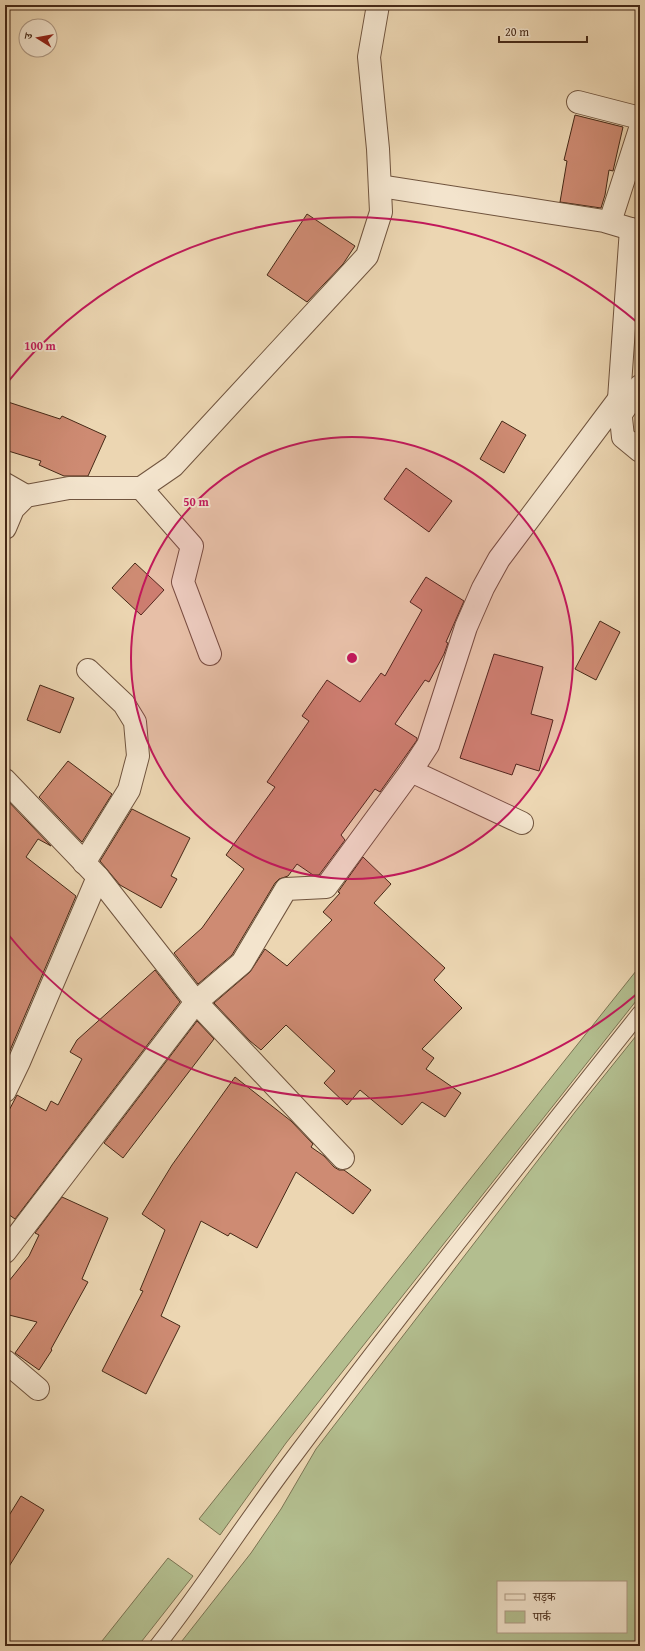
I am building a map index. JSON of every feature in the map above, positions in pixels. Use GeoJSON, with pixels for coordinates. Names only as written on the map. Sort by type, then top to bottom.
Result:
{"type":"FeatureCollection","features":[{"type":"Feature","properties":{"kind":"street"},"geometry":{"type":"LineString","coordinates":[[5,484],[12,507],[69,488],[141,488],[173,466],[368,256],[381,212],[378,149],[369,57],[378,5]]}},
{"type":"Feature","properties":{"kind":"street"},"geometry":{"type":"LineString","coordinates":[[578,102],[640,118]]}},
{"type":"Feature","properties":{"kind":"street"},"geometry":{"type":"LineString","coordinates":[[610,222],[640,129]]}},
{"type":"Feature","properties":{"kind":"street"},"geometry":{"type":"LineString","coordinates":[[380,186],[610,222],[636,231],[620,406],[623,437],[640,451]]}},
{"type":"Feature","properties":{"kind":"street"},"geometry":{"type":"LineString","coordinates":[[5,1252],[196,1002],[242,963],[286,889],[326,887],[411,771],[428,745],[466,627],[483,588],[499,559],[620,406],[640,386]]}},
{"type":"Feature","properties":{"kind":"street"},"geometry":{"type":"LineString","coordinates":[[141,488],[192,546],[183,582],[210,654]]}},
{"type":"Feature","properties":{"kind":"street"},"geometry":{"type":"LineString","coordinates":[[5,1091],[19,1062],[91,870],[128,790],[138,756],[135,722],[124,704],[88,670]]}},
{"type":"Feature","properties":{"kind":"street"},"geometry":{"type":"LineString","coordinates":[[411,771],[522,823]]}},
{"type":"Feature","properties":{"kind":"street"},"geometry":{"type":"LineString","coordinates":[[5,780],[91,870],[196,1002],[344,1158]]}},
{"type":"Feature","properties":{"kind":"street"},"geometry":{"type":"LineString","coordinates":[[5,1361],[38,1389]]}},
{"type":"Feature","properties":{"kind":"lane"},"geometry":{"type":"LineString","coordinates":[[157,1646],[291,1460],[430,1277],[640,1013]]}},
{"type":"Feature","properties":{"kind":"green space"},"geometry":{"type":"Polygon","coordinates":[[[640,966],[640,996],[286,1443],[220,1535],[199,1519],[640,966]]]}},
{"type":"Feature","properties":{"kind":"green space"},"geometry":{"type":"Polygon","coordinates":[[[640,1031],[640,1646],[178,1646],[251,1553],[281,1509],[316,1449],[575,1112],[640,1031]]]}},
{"type":"Feature","properties":{"kind":"green space"},"geometry":{"type":"Polygon","coordinates":[[[168,1558],[193,1576],[138,1646],[98,1646],[168,1558]]]}},
{"type":"Feature","properties":{"kind":"building"},"geometry":{"type":"Polygon","coordinates":[[[575,115],[623,127],[613,171],[609,170],[605,195],[601,208],[560,202],[567,161],[564,160],[575,115]]]}},
{"type":"Feature","properties":{"kind":"building"},"geometry":{"type":"Polygon","coordinates":[[[307,214],[355,246],[343,264],[307,302],[267,275],[307,214]]]}},
{"type":"Feature","properties":{"kind":"building"},"geometry":{"type":"Polygon","coordinates":[[[5,401],[60,419],[62,416],[106,436],[88,476],[64,476],[39,465],[41,461],[5,450],[5,401]]]}},
{"type":"Feature","properties":{"kind":"building"},"geometry":{"type":"Polygon","coordinates":[[[502,421],[526,435],[504,473],[480,459],[502,421]]]}},
{"type":"Feature","properties":{"kind":"building"},"geometry":{"type":"Polygon","coordinates":[[[406,468],[452,501],[429,532],[384,499],[406,468]]]}},
{"type":"Feature","properties":{"kind":"building"},"geometry":{"type":"Polygon","coordinates":[[[135,563],[164,590],[141,615],[112,588],[135,563]]]}},
{"type":"Feature","properties":{"kind":"building"},"geometry":{"type":"Polygon","coordinates":[[[426,577],[464,601],[446,642],[448,643],[444,654],[429,682],[425,680],[395,724],[417,738],[417,740],[380,792],[375,789],[341,835],[345,840],[319,875],[313,875],[297,864],[288,876],[279,879],[275,883],[232,955],[198,984],[174,953],[202,928],[244,869],[226,855],[275,787],[267,782],[309,721],[302,716],[327,680],[360,702],[381,673],[385,676],[422,610],[410,602],[426,577]]]}},
{"type":"Feature","properties":{"kind":"building"},"geometry":{"type":"Polygon","coordinates":[[[600,621],[620,632],[596,680],[575,669],[600,621]]]}},
{"type":"Feature","properties":{"kind":"building"},"geometry":{"type":"Polygon","coordinates":[[[494,654],[543,667],[531,714],[553,720],[539,771],[516,764],[512,775],[460,758],[494,654]]]}},
{"type":"Feature","properties":{"kind":"building"},"geometry":{"type":"Polygon","coordinates":[[[40,685],[74,698],[60,733],[27,720],[40,685]]]}},
{"type":"Feature","properties":{"kind":"building"},"geometry":{"type":"Polygon","coordinates":[[[68,761],[112,794],[82,842],[39,797],[68,761]]]}},
{"type":"Feature","properties":{"kind":"building"},"geometry":{"type":"Polygon","coordinates":[[[5,798],[51,846],[38,839],[26,857],[76,896],[5,1062],[5,798]]]}},
{"type":"Feature","properties":{"kind":"building"},"geometry":{"type":"Polygon","coordinates":[[[132,809],[190,838],[171,876],[177,879],[161,908],[120,885],[100,861],[132,809]]]}},
{"type":"Feature","properties":{"kind":"building"},"geometry":{"type":"Polygon","coordinates":[[[363,857],[391,884],[374,903],[445,968],[434,980],[462,1008],[422,1049],[434,1058],[426,1069],[461,1093],[445,1117],[422,1102],[402,1125],[360,1090],[347,1105],[324,1083],[335,1071],[286,1025],[261,1050],[250,1041],[214,1003],[250,972],[265,949],[287,966],[332,920],[323,912],[340,893],[338,892],[363,857]]]}},
{"type":"Feature","properties":{"kind":"building"},"geometry":{"type":"Polygon","coordinates":[[[155,970],[180,1002],[15,1219],[5,1212],[5,1118],[17,1095],[46,1111],[51,1101],[58,1105],[82,1059],[70,1052],[77,1040],[155,970]]]}},
{"type":"Feature","properties":{"kind":"building"},"geometry":{"type":"Polygon","coordinates":[[[197,1021],[214,1039],[123,1158],[104,1143],[197,1021]]]}},
{"type":"Feature","properties":{"kind":"building"},"geometry":{"type":"Polygon","coordinates":[[[235,1077],[291,1121],[313,1144],[311,1147],[324,1156],[334,1167],[339,1170],[344,1170],[371,1190],[353,1214],[296,1172],[257,1248],[230,1233],[228,1236],[201,1221],[161,1316],[180,1326],[146,1394],[102,1371],[143,1291],[140,1290],[165,1230],[142,1214],[172,1165],[235,1077]]]}},
{"type":"Feature","properties":{"kind":"building"},"geometry":{"type":"Polygon","coordinates":[[[62,1197],[108,1218],[82,1279],[88,1282],[51,1349],[52,1350],[39,1370],[15,1353],[37,1322],[5,1314],[5,1286],[29,1256],[39,1235],[35,1233],[62,1197]]]}},
{"type":"Feature","properties":{"kind":"building"},"geometry":{"type":"Polygon","coordinates":[[[21,1496],[44,1510],[5,1573],[5,1522],[21,1496]]]}}]}
